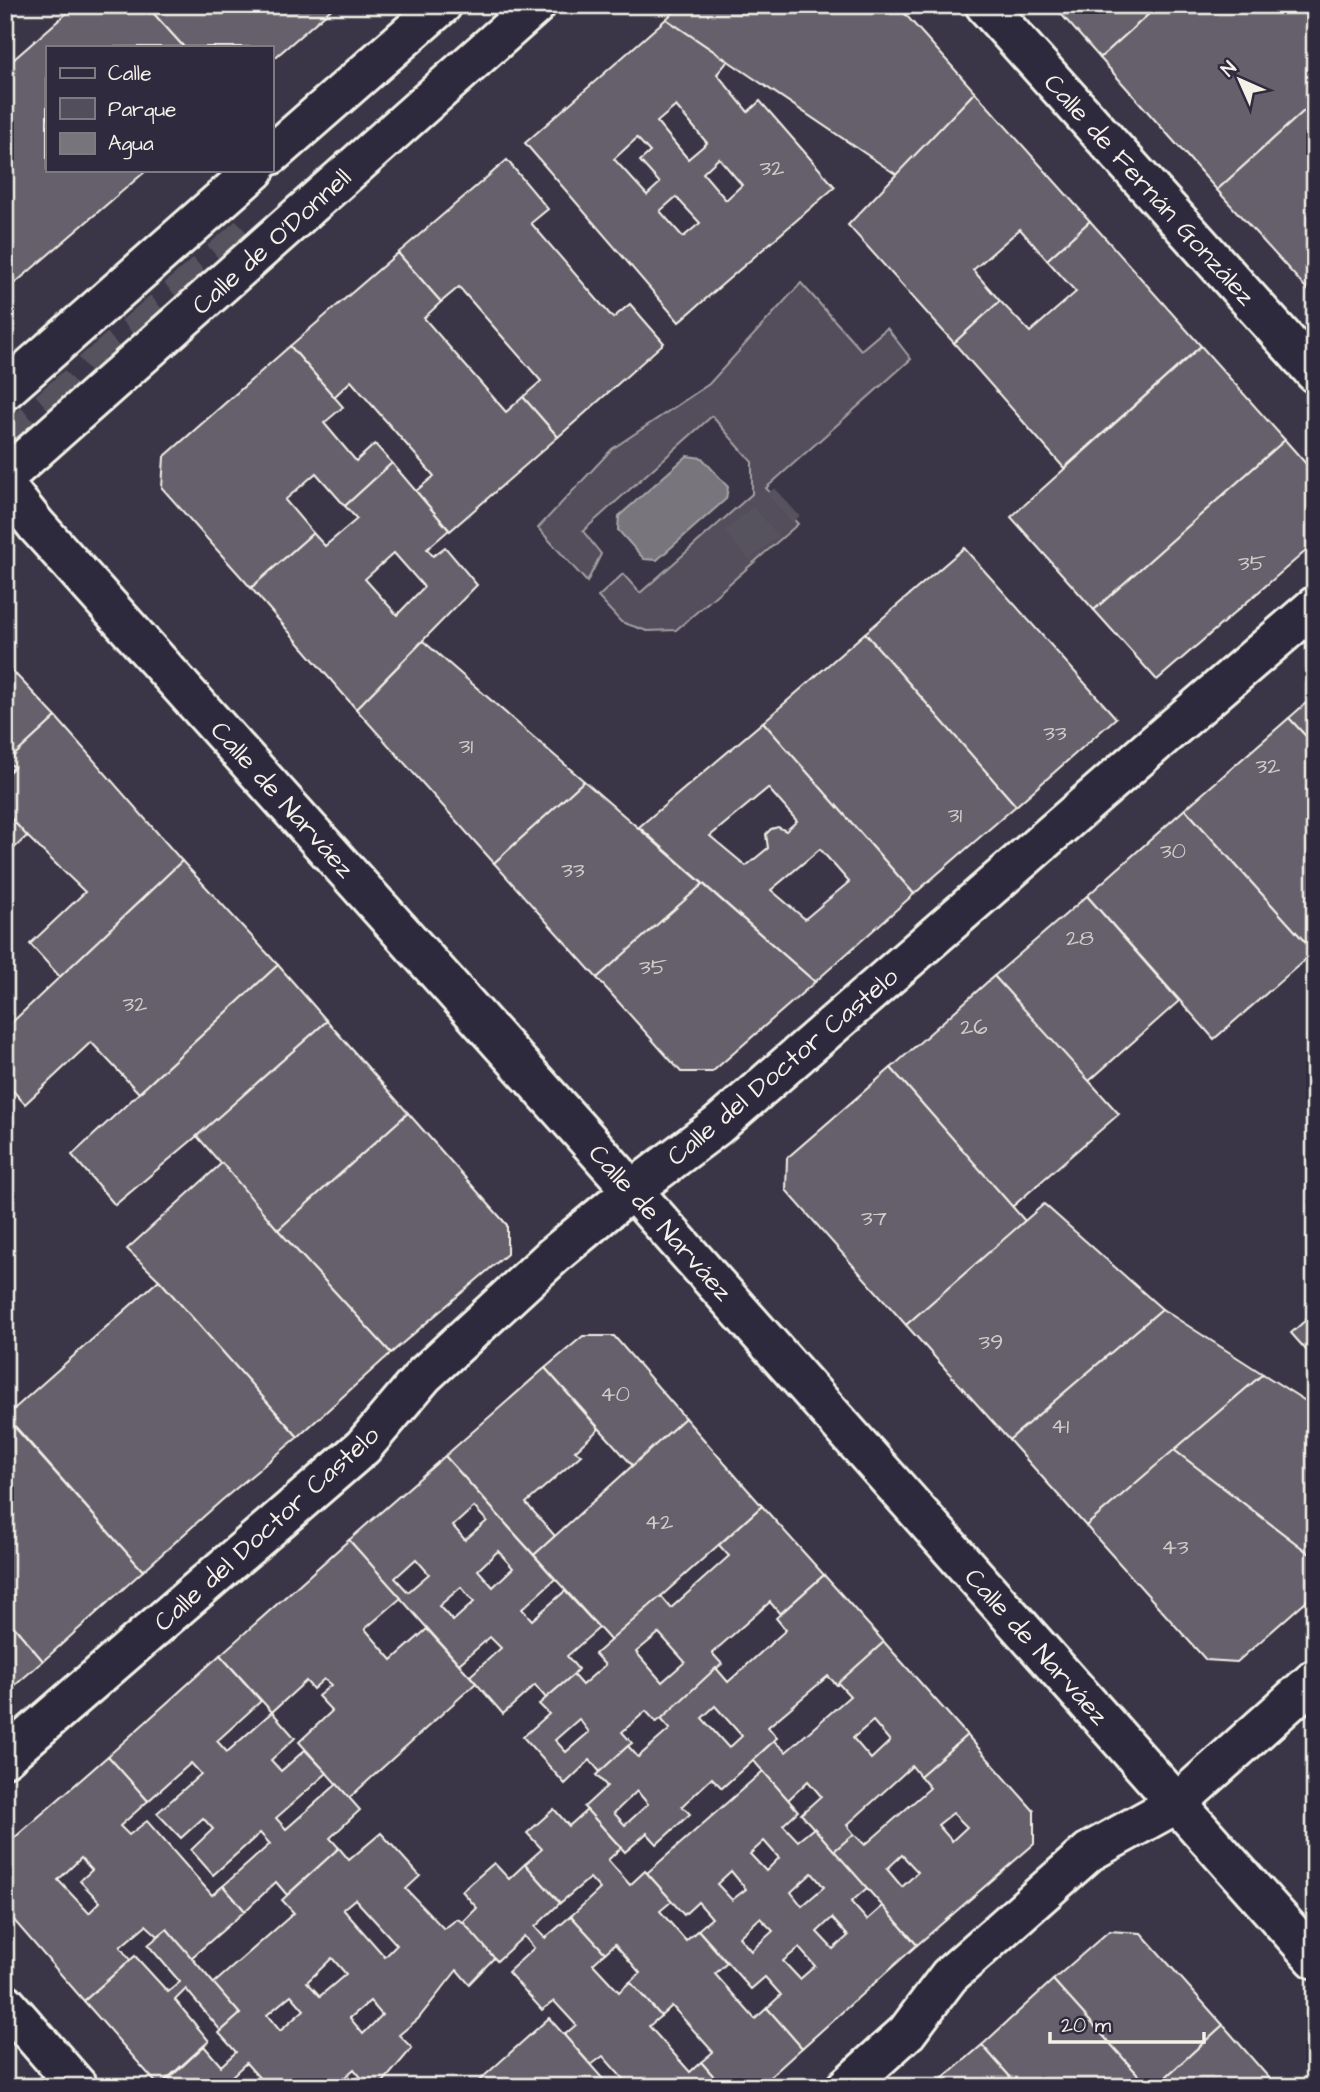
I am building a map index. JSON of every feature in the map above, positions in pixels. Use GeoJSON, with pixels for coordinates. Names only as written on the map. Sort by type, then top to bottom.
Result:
{"type":"FeatureCollection","features":[{"type":"Feature","properties":{"kind":"street"},"geometry":{"type":"LineString","coordinates":[[273,153],[442,5]]}},
{"type":"Feature","properties":{"kind":"street","name":"Calle de O'Donnell"},"geometry":{"type":"LineString","coordinates":[[5,477],[536,5]]}},
{"type":"Feature","properties":{"kind":"street","name":"Calle de Fernán González"},"geometry":{"type":"LineString","coordinates":[[985,5],[1315,373]]}},
{"type":"Feature","properties":{"kind":"street"},"geometry":{"type":"LineString","coordinates":[[5,390],[253,172]]}},
{"type":"Feature","properties":{"kind":"street","name":"Calle de Narváez"},"geometry":{"type":"LineString","coordinates":[[5,486],[36,525],[632,1190],[1315,1959]]}},
{"type":"Feature","properties":{"kind":"street","name":"Calle del Doctor Castelo"},"geometry":{"type":"LineString","coordinates":[[5,1757],[363,1447],[424,1374],[554,1255],[632,1190],[717,1126],[1315,606]]}},
{"type":"Feature","properties":{"kind":"street"},"geometry":{"type":"LineString","coordinates":[[846,2087],[907,2032],[950,1976],[1089,1852],[1176,1804],[1315,1679]]}},
{"type":"Feature","properties":{"kind":"street"},"geometry":{"type":"LineString","coordinates":[[5,2003],[78,2087]]}},
{"type":"Feature","properties":{"kind":"green space"},"geometry":{"type":"Polygon","coordinates":[[[801,283],[861,350],[887,328],[911,359],[766,488],[798,524],[676,630],[647,631],[621,622],[598,597],[623,574],[640,593],[752,494],[752,462],[712,416],[583,531],[601,554],[587,582],[538,528],[612,449],[709,384],[801,283]]]}},
{"type":"Feature","properties":{"kind":"water"},"geometry":{"type":"Polygon","coordinates":[[[687,456],[702,458],[728,487],[726,499],[657,560],[644,559],[618,530],[619,516],[687,456]]]}},
{"type":"Feature","properties":{"kind":"building"},"geometry":{"type":"Polygon","coordinates":[[[76,5],[146,5],[183,46],[46,46],[46,172],[145,172],[14,284],[5,285],[5,67],[76,5]]]}},
{"type":"Feature","properties":{"kind":"building"},"geometry":{"type":"Polygon","coordinates":[[[146,5],[336,5],[273,59],[273,46],[183,46],[146,5]]]}},
{"type":"Feature","properties":{"kind":"building"},"geometry":{"type":"Polygon","coordinates":[[[681,5],[897,5],[975,92],[897,175],[666,19],[681,5]]]}},
{"type":"Feature","properties":{"kind":"building"},"geometry":{"type":"Polygon","coordinates":[[[1053,5],[1159,5],[1100,58],[1053,5]]]}},
{"type":"Feature","properties":{"kind":"building"},"geometry":{"type":"Polygon","coordinates":[[[1159,5],[1315,5],[1315,101],[1217,190],[1100,58],[1159,5]]]}},
{"type":"Feature","properties":{"kind":"building"},"geometry":{"type":"Polygon","coordinates":[[[666,19],[728,61],[717,74],[748,112],[760,101],[835,187],[679,322],[525,143],[666,19]],[[676,106],[657,122],[688,159],[707,143],[676,106]],[[637,138],[614,159],[647,195],[660,183],[640,161],[650,152],[637,138]],[[719,158],[703,173],[726,200],[742,185],[719,158]],[[676,197],[660,211],[683,237],[700,223],[676,197]]]}},
{"type":"Feature","properties":{"kind":"building"},"geometry":{"type":"Polygon","coordinates":[[[5,51],[13,60],[5,67],[5,51]]]}},
{"type":"Feature","properties":{"kind":"building"},"geometry":{"type":"Polygon","coordinates":[[[975,92],[1090,221],[1047,260],[1020,229],[973,270],[1000,301],[954,343],[848,225],[975,92]]]}},
{"type":"Feature","properties":{"kind":"building"},"geometry":{"type":"Polygon","coordinates":[[[1315,101],[1315,298],[1217,190],[1315,101]]]}},
{"type":"Feature","properties":{"kind":"building"},"geometry":{"type":"Polygon","coordinates":[[[507,160],[548,209],[531,223],[613,318],[630,304],[664,343],[558,437],[523,397],[541,381],[459,287],[441,302],[398,253],[507,160]]]}},
{"type":"Feature","properties":{"kind":"building"},"geometry":{"type":"Polygon","coordinates":[[[1090,221],[1201,346],[1064,468],[954,343],[1000,301],[1030,332],[1076,292],[1047,260],[1090,221]]]}},
{"type":"Feature","properties":{"kind":"building"},"geometry":{"type":"Polygon","coordinates":[[[398,253],[441,302],[424,318],[506,412],[523,397],[558,437],[450,531],[416,491],[434,476],[351,381],[334,397],[290,346],[398,253]]]}},
{"type":"Feature","properties":{"kind":"building"},"geometry":{"type":"Polygon","coordinates":[[[290,346],[343,407],[324,423],[356,461],[375,444],[392,463],[345,506],[316,473],[285,500],[313,533],[251,588],[162,488],[164,457],[290,346]]]}},
{"type":"Feature","properties":{"kind":"building"},"geometry":{"type":"Polygon","coordinates":[[[1201,346],[1285,440],[1094,610],[1011,517],[1201,346]]]}},
{"type":"Feature","properties":{"kind":"building"},"geometry":{"type":"Polygon","coordinates":[[[1285,440],[1315,474],[1315,543],[1157,680],[1094,610],[1285,440]]]}},
{"type":"Feature","properties":{"kind":"building"},"geometry":{"type":"Polygon","coordinates":[[[392,463],[449,530],[427,549],[433,556],[445,547],[477,585],[356,709],[251,588],[313,533],[325,546],[357,519],[345,506],[392,463]],[[394,553],[365,579],[397,615],[424,587],[394,553]]]}},
{"type":"Feature","properties":{"kind":"building"},"geometry":{"type":"Polygon","coordinates":[[[964,548],[1116,718],[1016,806],[865,633],[964,548]]]}},
{"type":"Feature","properties":{"kind":"building"},"geometry":{"type":"Polygon","coordinates":[[[865,633],[1016,806],[914,894],[763,722],[865,633]]]}},
{"type":"Feature","properties":{"kind":"building"},"geometry":{"type":"Polygon","coordinates":[[[423,641],[584,781],[494,863],[356,709],[423,641]]]}},
{"type":"Feature","properties":{"kind":"building"},"geometry":{"type":"Polygon","coordinates":[[[5,663],[56,717],[7,762],[5,761],[5,663]]]}},
{"type":"Feature","properties":{"kind":"building"},"geometry":{"type":"Polygon","coordinates":[[[1315,695],[1315,746],[1289,718],[1315,695]]]}},
{"type":"Feature","properties":{"kind":"building"},"geometry":{"type":"Polygon","coordinates":[[[56,717],[182,861],[60,977],[30,944],[85,892],[5,812],[5,776],[14,767],[7,762],[56,717]]]}},
{"type":"Feature","properties":{"kind":"building"},"geometry":{"type":"Polygon","coordinates":[[[1289,718],[1315,746],[1314,952],[1185,809],[1289,718]]]}},
{"type":"Feature","properties":{"kind":"building"},"geometry":{"type":"Polygon","coordinates":[[[763,722],[914,894],[815,982],[639,827],[763,722]],[[768,788],[710,836],[746,866],[768,848],[766,834],[771,829],[778,827],[786,831],[797,821],[768,788]],[[820,849],[771,890],[805,919],[849,882],[820,849]]]}},
{"type":"Feature","properties":{"kind":"building"},"geometry":{"type":"Polygon","coordinates":[[[584,781],[703,884],[597,978],[494,863],[584,781]]]}},
{"type":"Feature","properties":{"kind":"building"},"geometry":{"type":"Polygon","coordinates":[[[1185,809],[1314,952],[1214,1039],[1087,896],[1185,809]]]}},
{"type":"Feature","properties":{"kind":"building"},"geometry":{"type":"Polygon","coordinates":[[[5,812],[27,836],[5,857],[5,812]]]}},
{"type":"Feature","properties":{"kind":"building"},"geometry":{"type":"Polygon","coordinates":[[[182,861],[278,965],[139,1093],[91,1042],[25,1104],[5,1082],[5,1029],[182,861]]]}},
{"type":"Feature","properties":{"kind":"building"},"geometry":{"type":"Polygon","coordinates":[[[703,884],[815,982],[712,1072],[681,1072],[597,978],[703,884]]]}},
{"type":"Feature","properties":{"kind":"building"},"geometry":{"type":"Polygon","coordinates":[[[1087,896],[1179,1001],[1088,1082],[994,976],[1087,896]]]}},
{"type":"Feature","properties":{"kind":"building"},"geometry":{"type":"Polygon","coordinates":[[[278,965],[327,1021],[115,1205],[72,1155],[278,965]]]}},
{"type":"Feature","properties":{"kind":"building"},"geometry":{"type":"Polygon","coordinates":[[[994,976],[1119,1114],[1012,1207],[891,1068],[994,976]]]}},
{"type":"Feature","properties":{"kind":"building"},"geometry":{"type":"Polygon","coordinates":[[[327,1021],[408,1113],[278,1230],[197,1136],[327,1021]]]}},
{"type":"Feature","properties":{"kind":"building"},"geometry":{"type":"Polygon","coordinates":[[[891,1068],[1025,1221],[906,1325],[786,1190],[787,1158],[891,1068]]]}},
{"type":"Feature","properties":{"kind":"building"},"geometry":{"type":"Polygon","coordinates":[[[408,1113],[507,1225],[507,1254],[391,1353],[278,1230],[408,1113]]]}},
{"type":"Feature","properties":{"kind":"building"},"geometry":{"type":"Polygon","coordinates":[[[222,1163],[278,1230],[391,1353],[298,1437],[159,1280],[127,1249],[222,1163]]]}},
{"type":"Feature","properties":{"kind":"building"},"geometry":{"type":"Polygon","coordinates":[[[1044,1204],[1162,1309],[1009,1440],[906,1325],[1044,1204]]]}},
{"type":"Feature","properties":{"kind":"building"},"geometry":{"type":"Polygon","coordinates":[[[159,1280],[298,1437],[143,1571],[6,1416],[159,1280]]]}},
{"type":"Feature","properties":{"kind":"building"},"geometry":{"type":"Polygon","coordinates":[[[1162,1309],[1263,1374],[1086,1526],[1009,1440],[1162,1309]]]}},
{"type":"Feature","properties":{"kind":"building"},"geometry":{"type":"Polygon","coordinates":[[[1315,1312],[1315,1360],[1291,1333],[1315,1312]]]}},
{"type":"Feature","properties":{"kind":"building"},"geometry":{"type":"Polygon","coordinates":[[[583,1336],[614,1336],[685,1418],[633,1466],[545,1368],[583,1336]]]}},
{"type":"Feature","properties":{"kind":"building"},"geometry":{"type":"Polygon","coordinates":[[[545,1368],[599,1429],[575,1451],[581,1455],[526,1503],[555,1536],[534,1555],[445,1456],[545,1368]]]}},
{"type":"Feature","properties":{"kind":"building"},"geometry":{"type":"Polygon","coordinates":[[[1263,1374],[1315,1407],[1315,1558],[1174,1450],[1263,1374]]]}},
{"type":"Feature","properties":{"kind":"building"},"geometry":{"type":"Polygon","coordinates":[[[685,1418],[762,1506],[611,1641],[534,1555],[685,1418]]]}},
{"type":"Feature","properties":{"kind":"building"},"geometry":{"type":"Polygon","coordinates":[[[11,1423],[143,1571],[43,1661],[5,1616],[5,1428],[11,1423]]]}},
{"type":"Feature","properties":{"kind":"building"},"geometry":{"type":"Polygon","coordinates":[[[1174,1450],[1315,1558],[1315,1593],[1237,1662],[1206,1660],[1086,1526],[1174,1450]]]}},
{"type":"Feature","properties":{"kind":"building"},"geometry":{"type":"Polygon","coordinates":[[[445,1456],[555,1579],[522,1609],[532,1620],[565,1591],[599,1628],[567,1656],[578,1669],[573,1675],[546,1698],[535,1685],[503,1714],[470,1676],[501,1648],[490,1637],[459,1664],[349,1540],[445,1456]],[[474,1507],[453,1526],[465,1540],[487,1521],[474,1507]],[[498,1551],[478,1570],[493,1587],[513,1568],[498,1551]],[[416,1559],[395,1578],[408,1592],[429,1574],[416,1559]],[[461,1587],[439,1606],[453,1621],[474,1602],[461,1587]]]}},
{"type":"Feature","properties":{"kind":"building"},"geometry":{"type":"Polygon","coordinates":[[[762,1506],[824,1575],[780,1614],[770,1602],[712,1653],[722,1664],[661,1719],[656,1722],[646,1711],[622,1732],[632,1743],[600,1772],[590,1760],[565,1784],[523,1737],[549,1714],[539,1704],[573,1675],[582,1685],[605,1665],[595,1654],[661,1596],[671,1608],[729,1556],[719,1545],[762,1506]],[[659,1633],[636,1652],[662,1682],[685,1662],[659,1633]],[[579,1719],[555,1740],[566,1752],[589,1732],[579,1719]]]}},
{"type":"Feature","properties":{"kind":"building"},"geometry":{"type":"Polygon","coordinates":[[[349,1540],[401,1598],[365,1629],[392,1660],[427,1629],[476,1683],[349,1798],[299,1742],[332,1711],[318,1696],[331,1685],[324,1679],[313,1689],[306,1681],[272,1712],[220,1655],[349,1540]]]}},
{"type":"Feature","properties":{"kind":"building"},"geometry":{"type":"Polygon","coordinates":[[[824,1575],[884,1642],[837,1685],[828,1676],[768,1727],[777,1738],[722,1788],[712,1778],[682,1806],[690,1814],[657,1844],[647,1833],[625,1852],[584,1807],[607,1786],[596,1775],[628,1746],[638,1757],[670,1729],[661,1719],[716,1668],[728,1682],[786,1630],[776,1618],[824,1575]],[[715,1706],[702,1718],[729,1748],[742,1736],[715,1706]],[[637,1791],[614,1813],[625,1825],[648,1804],[637,1791]]]}},
{"type":"Feature","properties":{"kind":"building"},"geometry":{"type":"Polygon","coordinates":[[[5,1616],[43,1661],[5,1694],[5,1616]]]}},
{"type":"Feature","properties":{"kind":"building"},"geometry":{"type":"Polygon","coordinates":[[[884,1642],[967,1735],[920,1776],[912,1766],[847,1825],[854,1834],[834,1851],[801,1814],[821,1796],[808,1781],[788,1800],[753,1760],[774,1741],[786,1752],[850,1696],[838,1683],[884,1642]],[[873,1721],[853,1738],[871,1759],[890,1741],[873,1721]]]}},
{"type":"Feature","properties":{"kind":"building"},"geometry":{"type":"Polygon","coordinates":[[[220,1655],[261,1701],[217,1741],[227,1752],[272,1712],[295,1738],[271,1760],[281,1771],[305,1750],[327,1773],[276,1818],[286,1829],[337,1784],[360,1810],[330,1838],[339,1848],[287,1895],[276,1882],[245,1911],[223,1886],[270,1844],[260,1833],[213,1875],[191,1850],[213,1829],[203,1818],[181,1838],[157,1813],[201,1774],[191,1763],[148,1801],[108,1756],[220,1655]]]}},
{"type":"Feature","properties":{"kind":"building"},"geometry":{"type":"Polygon","coordinates":[[[967,1735],[1034,1811],[1034,1844],[917,1945],[834,1851],[854,1834],[865,1845],[930,1788],[920,1776],[967,1735]],[[953,1813],[938,1825],[952,1841],[967,1827],[953,1813]],[[902,1855],[887,1869],[902,1887],[918,1872],[902,1855]]]}},
{"type":"Feature","properties":{"kind":"building"},"geometry":{"type":"Polygon","coordinates":[[[1315,1747],[1315,1784],[1311,1780],[1307,1765],[1315,1747]]]}},
{"type":"Feature","properties":{"kind":"building"},"geometry":{"type":"Polygon","coordinates":[[[108,1756],[148,1801],[120,1826],[129,1835],[147,1821],[212,1895],[223,1886],[245,1911],[191,1958],[167,1929],[158,1936],[146,1925],[120,1947],[130,1960],[84,2001],[5,1910],[5,1846],[108,1756]],[[81,1858],[58,1880],[89,1913],[100,1902],[80,1881],[92,1870],[81,1858]]]}},
{"type":"Feature","properties":{"kind":"building"},"geometry":{"type":"Polygon","coordinates":[[[763,1771],[798,1811],[783,1825],[798,1841],[814,1828],[867,1888],[851,1902],[867,1920],[883,1906],[917,1945],[802,2048],[767,2008],[781,1995],[765,1977],[751,1989],[698,1930],[712,1918],[698,1902],[684,1915],[647,1873],[763,1771]],[[764,1841],[750,1854],[766,1871],[779,1858],[764,1841]],[[731,1871],[717,1884],[732,1900],[746,1889],[731,1871]],[[812,1873],[791,1892],[802,1906],[824,1887],[812,1873]],[[760,1918],[739,1937],[751,1951],[773,1931],[760,1918]],[[832,1918],[817,1932],[833,1949],[848,1936],[832,1918]],[[799,1948],[783,1961],[800,1979],[815,1966],[799,1948]]]}},
{"type":"Feature","properties":{"kind":"building"},"geometry":{"type":"Polygon","coordinates":[[[554,1809],[569,1826],[587,1810],[621,1848],[608,1860],[630,1885],[645,1871],[672,1901],[660,1911],[686,1941],[698,1930],[727,1963],[715,1974],[755,2019],[767,2008],[802,2048],[759,2087],[723,2087],[701,2062],[713,2052],[672,2006],[661,2016],[630,1982],[640,1973],[615,1944],[605,1953],[571,1916],[600,1889],[590,1878],[560,1903],[525,1864],[542,1849],[527,1833],[554,1809]]]}},
{"type":"Feature","properties":{"kind":"building"},"geometry":{"type":"Polygon","coordinates":[[[381,1833],[420,1876],[406,1889],[444,1929],[457,1919],[463,1922],[495,1957],[469,1984],[457,1970],[418,2019],[399,2035],[412,2048],[379,2087],[369,2087],[354,2069],[334,2087],[258,2087],[263,2082],[246,2063],[231,2077],[240,2087],[160,2087],[204,2046],[221,2066],[236,2052],[219,2033],[240,2014],[213,1984],[294,1913],[282,1900],[339,1848],[349,1860],[381,1833]],[[355,1899],[343,1909],[385,1957],[397,1945],[355,1899]],[[332,1958],[307,1982],[320,1996],[346,1974],[332,1958]],[[291,1995],[267,2015],[280,2031],[304,2010],[291,1995]],[[370,2001],[350,2018],[363,2034],[382,2015],[370,2001]]]}},
{"type":"Feature","properties":{"kind":"building"},"geometry":{"type":"Polygon","coordinates":[[[494,1863],[509,1879],[525,1864],[560,1903],[535,1927],[545,1938],[571,1916],[605,1953],[593,1964],[619,1992],[630,1982],[661,2016],[649,2026],[690,2072],[701,2062],[723,2087],[630,2087],[603,2056],[591,2065],[564,2035],[576,2025],[554,2001],[542,2010],[508,1972],[534,1948],[524,1936],[497,1961],[463,1922],[477,1908],[462,1891],[494,1863]]]}},
{"type":"Feature","properties":{"kind":"building"},"geometry":{"type":"Polygon","coordinates":[[[167,1929],[240,2014],[221,2031],[186,1989],[175,2000],[209,2041],[159,2086],[84,2001],[135,1956],[168,1992],[180,1982],[148,1945],[167,1929]]]}},
{"type":"Feature","properties":{"kind":"building"},"geometry":{"type":"Polygon","coordinates":[[[1109,1931],[1141,1933],[1223,2025],[1155,2087],[1149,2087],[1053,1980],[1109,1931]]]}},
{"type":"Feature","properties":{"kind":"building"},"geometry":{"type":"Polygon","coordinates":[[[1053,1980],[1141,2078],[1132,2087],[1019,2087],[982,2045],[1053,1980]]]}},
{"type":"Feature","properties":{"kind":"building"},"geometry":{"type":"Polygon","coordinates":[[[549,2018],[610,2087],[472,2087],[549,2018]]]}},
{"type":"Feature","properties":{"kind":"building"},"geometry":{"type":"Polygon","coordinates":[[[1223,2025],[1277,2087],[1155,2087],[1223,2025]]]}},
{"type":"Feature","properties":{"kind":"building"},"geometry":{"type":"Polygon","coordinates":[[[982,2045],[1019,2087],[933,2087],[982,2045]]]}},
{"type":"Feature","properties":{"kind":"tunnel"},"geometry":{"type":"LineString","coordinates":[[5,447],[254,230]]}},
{"type":"Feature","properties":{"kind":"tunnel"},"geometry":{"type":"LineString","coordinates":[[737,546],[787,502]]}}]}
